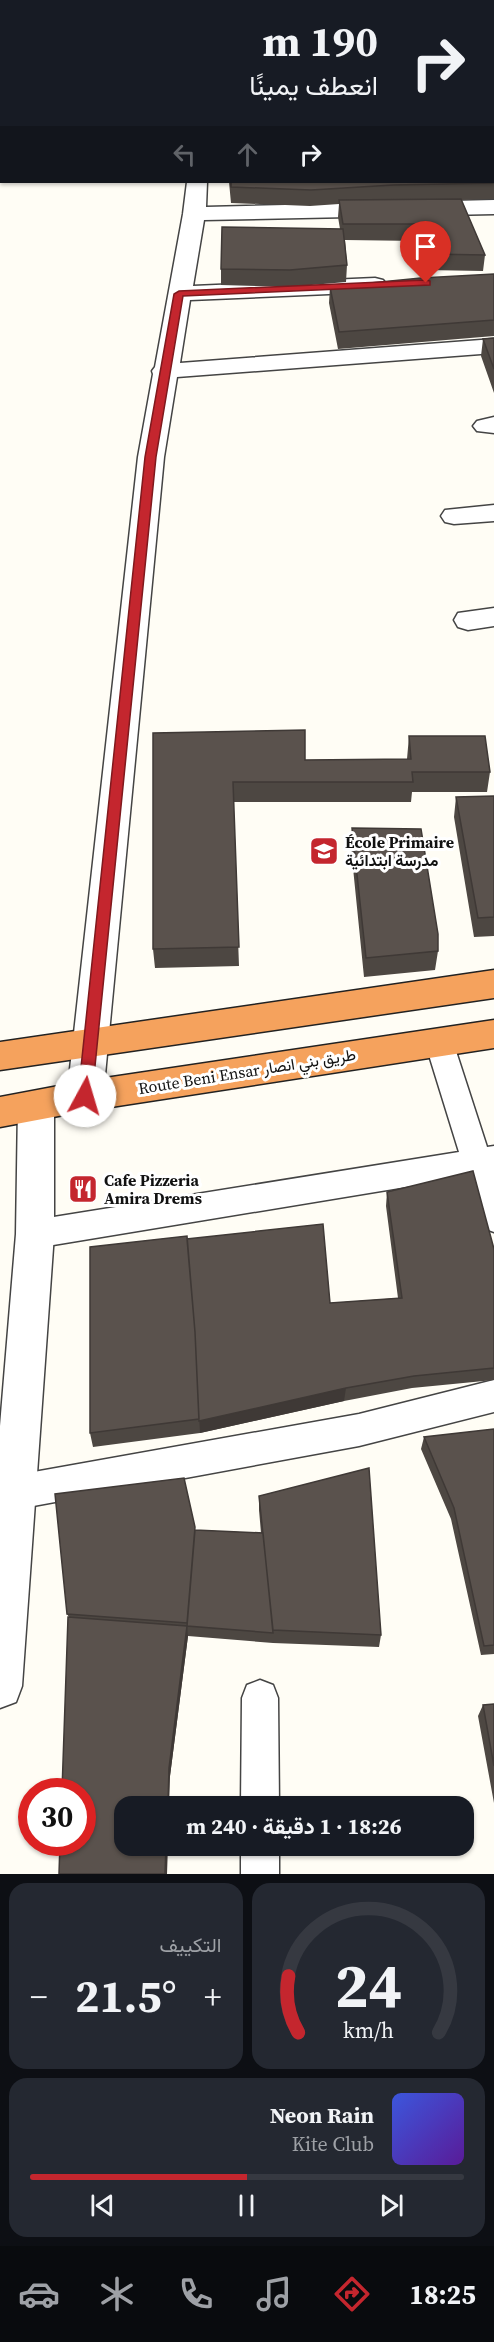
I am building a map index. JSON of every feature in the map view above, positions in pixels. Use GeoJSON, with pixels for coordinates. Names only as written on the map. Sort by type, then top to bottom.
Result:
{"type":"FeatureCollection","features":[{"type":"Feature","properties":{"kind":"highway"},"geometry":{"type":"LineString","coordinates":[[0,1056],[494,984]]}},
{"type":"Feature","properties":{"kind":"highway","name":"Route Beni Ensar طريق بني انصار"},"geometry":{"type":"LineString","coordinates":[[18,1109],[85,1096],[494,1034]]}},
{"type":"Feature","properties":{"kind":"street"},"geometry":{"type":"LineString","coordinates":[[85,1096],[151,457],[164,371],[194,214],[197,183]]}},
{"type":"Feature","properties":{"kind":"street"},"geometry":{"type":"LineString","coordinates":[[194,214],[494,207]]}},
{"type":"Feature","properties":{"kind":"street"},"geometry":{"type":"LineString","coordinates":[[179,294],[401,284]]}},
{"type":"Feature","properties":{"kind":"street"},"geometry":{"type":"LineString","coordinates":[[164,371],[494,346]]}},
{"type":"Feature","properties":{"kind":"street"},"geometry":{"type":"LineString","coordinates":[[454,516],[494,513]]}},
{"type":"Feature","properties":{"kind":"street"},"geometry":{"type":"LineString","coordinates":[[0,1686],[17,1492],[35,1234],[18,1109]]}},
{"type":"Feature","properties":{"kind":"lane"},"geometry":{"type":"LineString","coordinates":[[439,1042],[485,1160],[494,1218]]}},
{"type":"Feature","properties":{"kind":"lane"},"geometry":{"type":"LineString","coordinates":[[35,1234],[485,1160]]}},
{"type":"Feature","properties":{"kind":"lane"},"geometry":{"type":"LineString","coordinates":[[17,1492],[359,1430],[494,1396]]}},
{"type":"Feature","properties":{"kind":"lane"},"geometry":{"type":"LineString","coordinates":[[260,1698],[260,1796]]}},
{"type":"Feature","properties":{"kind":"lane"},"geometry":{"type":"LineString","coordinates":[[260,1856],[260,1874]]}},
{"type":"Feature","properties":{"kind":"building"},"geometry":{"type":"Polygon","coordinates":[[[231,183],[494,183],[393,185],[311,190],[231,187],[231,183]]]}},
{"type":"Feature","properties":{"kind":"building"},"geometry":{"type":"Polygon","coordinates":[[[461,199],[485,255],[428,254],[420,224],[343,224],[339,200],[461,199]]]}},
{"type":"Feature","properties":{"kind":"building"},"geometry":{"type":"Polygon","coordinates":[[[222,227],[343,229],[347,265],[290,270],[221,269],[222,227]]]}},
{"type":"Feature","properties":{"kind":"building"},"geometry":{"type":"Polygon","coordinates":[[[494,274],[494,320],[339,332],[330,287],[494,274]]]}},
{"type":"Feature","properties":{"kind":"building"},"geometry":{"type":"Polygon","coordinates":[[[494,338],[494,369],[483,339],[494,338]]]}},
{"type":"Feature","properties":{"kind":"building"},"geometry":{"type":"Polygon","coordinates":[[[305,730],[305,760],[411,759],[409,736],[485,736],[490,772],[412,772],[413,782],[233,782],[239,947],[153,949],[153,733],[305,730]]]}},
{"type":"Feature","properties":{"kind":"building"},"geometry":{"type":"Polygon","coordinates":[[[494,796],[494,917],[478,918],[456,797],[494,796]]]}},
{"type":"Feature","properties":{"kind":"building"},"geometry":{"type":"Polygon","coordinates":[[[352,828],[421,829],[438,934],[438,951],[366,958],[352,828]]]}},
{"type":"Feature","properties":{"kind":"building"},"geometry":{"type":"Polygon","coordinates":[[[473,1171],[494,1249],[494,1368],[414,1376],[346,1388],[199,1421],[195,1332],[187,1239],[323,1224],[330,1303],[402,1298],[387,1192],[473,1171]]]}},
{"type":"Feature","properties":{"kind":"building"},"geometry":{"type":"Polygon","coordinates":[[[187,1236],[199,1419],[90,1433],[90,1247],[187,1236]]]}},
{"type":"Feature","properties":{"kind":"building"},"geometry":{"type":"Polygon","coordinates":[[[494,1429],[494,1645],[484,1646],[454,1508],[424,1437],[494,1429]]]}},
{"type":"Feature","properties":{"kind":"building"},"geometry":{"type":"Polygon","coordinates":[[[369,1468],[381,1635],[273,1630],[259,1496],[369,1468]]]}},
{"type":"Feature","properties":{"kind":"building"},"geometry":{"type":"Polygon","coordinates":[[[184,1478],[195,1527],[187,1623],[67,1614],[55,1494],[184,1478]]]}},
{"type":"Feature","properties":{"kind":"building"},"geometry":{"type":"Polygon","coordinates":[[[195,1530],[263,1533],[273,1633],[187,1626],[195,1530]]]}},
{"type":"Feature","properties":{"kind":"building"},"geometry":{"type":"Polygon","coordinates":[[[68,1617],[187,1626],[169,1768],[168,1796],[114,1796],[114,1856],[166,1856],[165,1874],[59,1874],[60,1856],[96,1856],[96,1778],[62,1778],[68,1617]]]}},
{"type":"Feature","properties":{"kind":"building"},"geometry":{"type":"Polygon","coordinates":[[[494,1704],[494,1766],[483,1705],[494,1704]]]}},
{"type":"Feature","properties":{"kind":"place","name":"École Primaire مدرسة ابتدائية"},"geometry":{"type":"Point","coordinates":[324,851]}},
{"type":"Feature","properties":{"kind":"place","name":"Cafe Pizzeria Amira Drems"},"geometry":{"type":"Point","coordinates":[83,1189]}},
{"type":"Feature","properties":{"kind":"route"},"geometry":{"type":"LineString","coordinates":[[85,1096],[151,457],[179,294],[426,283]]}}]}
